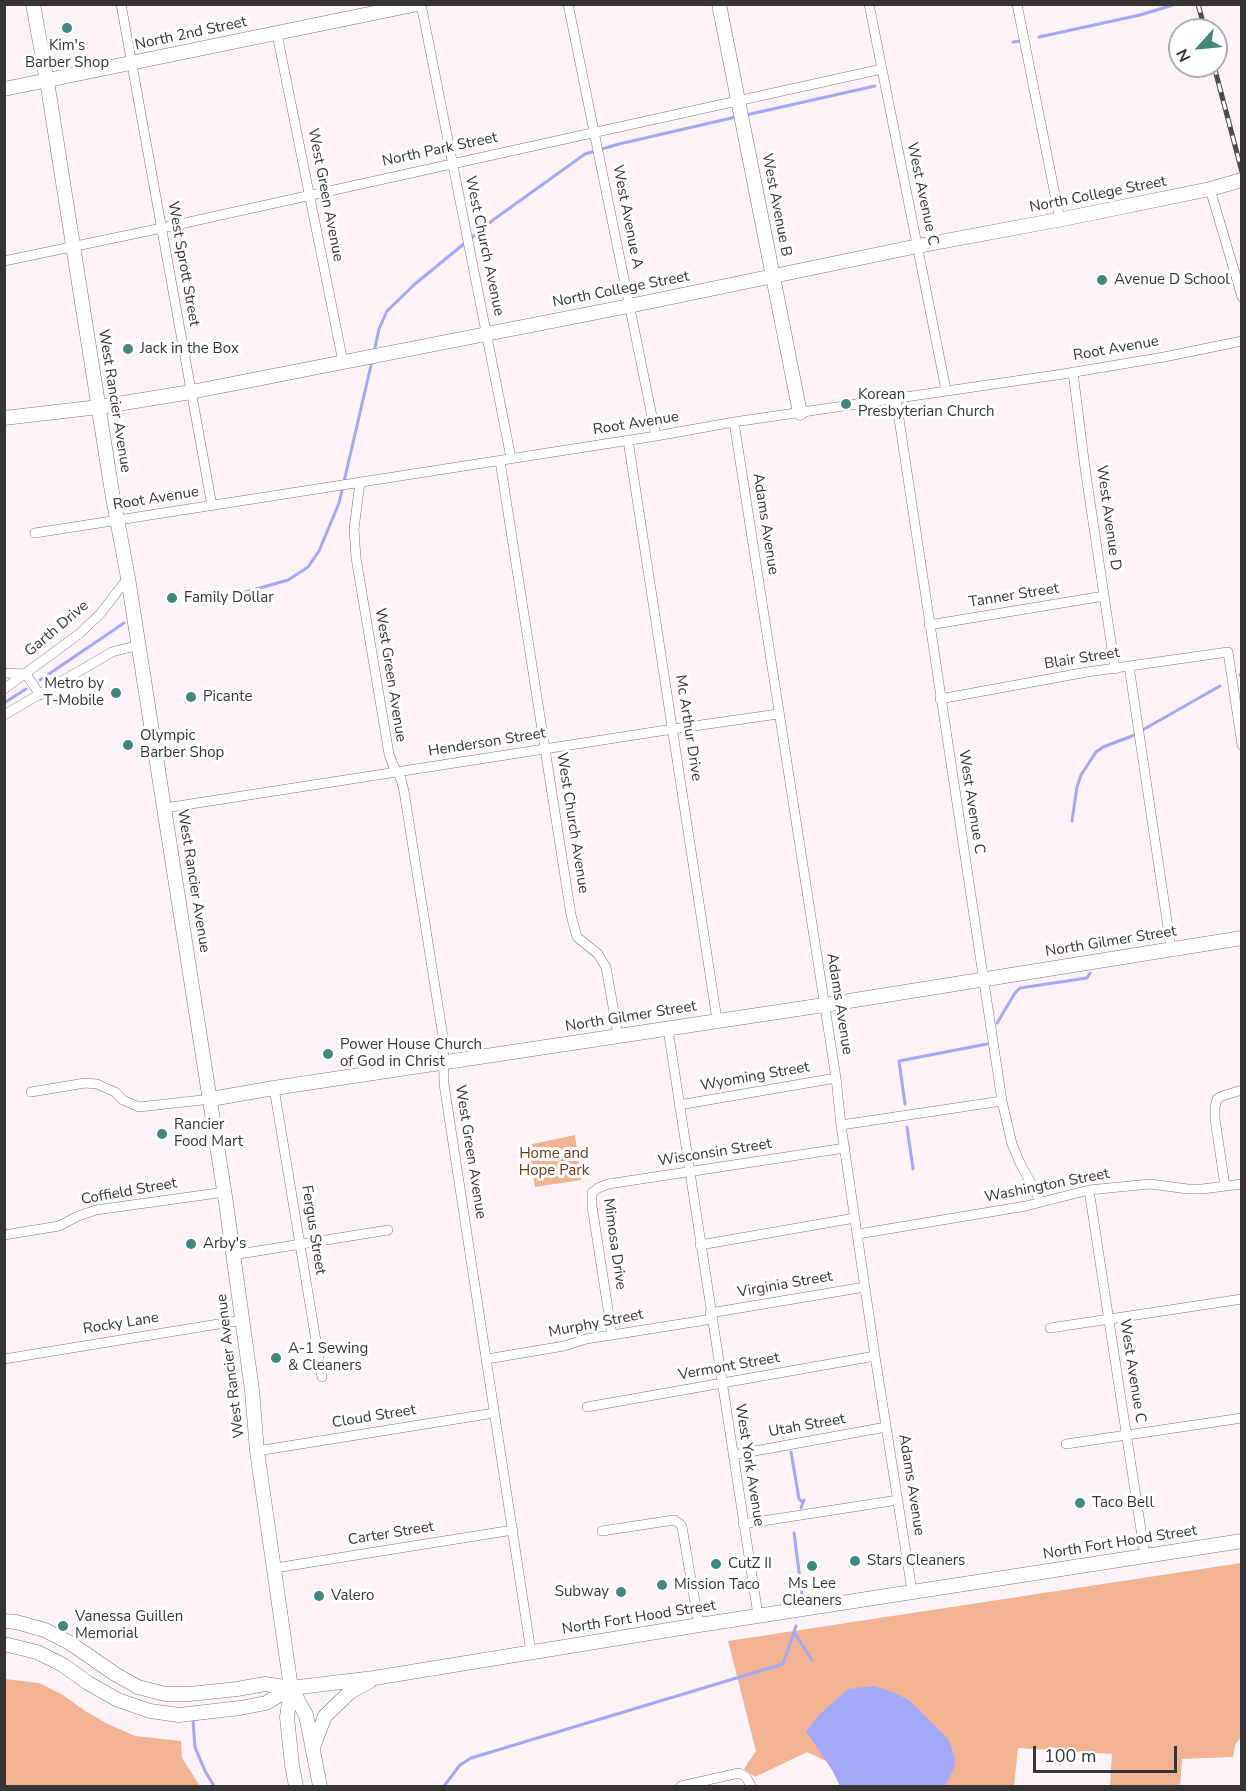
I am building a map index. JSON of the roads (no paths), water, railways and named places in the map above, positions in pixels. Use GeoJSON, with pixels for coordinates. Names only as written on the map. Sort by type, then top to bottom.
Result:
{"type":"FeatureCollection","features":[{"type":"Feature","properties":{"kind":"street","name":"West Rancier Avenue"},"geometry":{"type":"LineString","coordinates":[[33,4],[211,1099],[243,1320],[257,1451],[291,1688]]}},
{"type":"Feature","properties":{"kind":"street","name":"West Sprott Street"},"geometry":{"type":"LineString","coordinates":[[121,4],[212,506]]}},
{"type":"Feature","properties":{"kind":"street","name":"North 2nd Street"},"geometry":{"type":"LineString","coordinates":[[4,89],[419,4]]}},
{"type":"Feature","properties":{"kind":"street","name":"West Church Avenue"},"geometry":{"type":"LineString","coordinates":[[419,4],[511,458]]}},
{"type":"Feature","properties":{"kind":"street","name":"West Avenue A"},"geometry":{"type":"LineString","coordinates":[[568,4],[656,436]]}},
{"type":"Feature","properties":{"kind":"street","name":"West Avenue B"},"geometry":{"type":"LineString","coordinates":[[719,4],[800,412]]}},
{"type":"Feature","properties":{"kind":"street","name":"West Avenue C"},"geometry":{"type":"LineString","coordinates":[[868,4],[945,390]]}},
{"type":"Feature","properties":{"kind":"street"},"geometry":{"type":"LineString","coordinates":[[1017,4],[1060,220]]}},
{"type":"Feature","properties":{"kind":"street","name":"West Green Avenue"},"geometry":{"type":"LineString","coordinates":[[277,33],[310,195],[348,361]]}},
{"type":"Feature","properties":{"kind":"street","name":"North Park Street"},"geometry":{"type":"LineString","coordinates":[[4,261],[162,228],[452,162],[596,136],[882,69]]}},
{"type":"Feature","properties":{"kind":"street","name":"North College Street"},"geometry":{"type":"LineString","coordinates":[[4,418],[99,407],[191,392],[629,306],[918,246],[1060,220],[1210,189],[1242,180]]}},
{"type":"Feature","properties":{"kind":"street"},"geometry":{"type":"LineString","coordinates":[[1210,189],[1242,297]]}},
{"type":"Feature","properties":{"kind":"street","name":"Root Avenue"},"geometry":{"type":"LineString","coordinates":[[35,533],[800,412],[1073,372],[1242,341]]}},
{"type":"Feature","properties":{"kind":"street","name":"West Avenue D"},"geometry":{"type":"LineString","coordinates":[[1073,372],[1115,669]]}},
{"type":"Feature","properties":{"kind":"street","name":"West Avenue C"},"geometry":{"type":"LineString","coordinates":[[896,399],[1002,1101],[1012,1144],[1041,1202]]}},
{"type":"Feature","properties":{"kind":"street","name":"Adams Avenue"},"geometry":{"type":"LineString","coordinates":[[734,423],[836,1078],[844,1148],[912,1591]]}},
{"type":"Feature","properties":{"kind":"street","name":"Mc Arthur Drive"},"geometry":{"type":"LineString","coordinates":[[628,440],[717,1020]]}},
{"type":"Feature","properties":{"kind":"street","name":"West Church Avenue"},"geometry":{"type":"LineString","coordinates":[[500,460],[574,929],[578,937],[598,954],[606,967],[618,1035]]}},
{"type":"Feature","properties":{"kind":"street","name":"West Green Avenue"},"geometry":{"type":"LineString","coordinates":[[356,483],[354,529],[356,558],[388,754],[404,791],[443,1037],[444,1084],[531,1652]]}},
{"type":"Feature","properties":{"kind":"street","name":"Garth Drive"},"geometry":{"type":"LineString","coordinates":[[4,673],[26,674],[79,634],[100,614],[128,578]]}},
{"type":"Feature","properties":{"kind":"street","name":"Tanner Street"},"geometry":{"type":"LineString","coordinates":[[930,625],[1104,596]]}},
{"type":"Feature","properties":{"kind":"street"},"geometry":{"type":"LineString","coordinates":[[4,716],[112,652],[139,645]]}},
{"type":"Feature","properties":{"kind":"street","name":"Blair Street"},"geometry":{"type":"LineString","coordinates":[[940,699],[1129,666],[1228,652],[1242,745]]}},
{"type":"Feature","properties":{"kind":"street"},"geometry":{"type":"LineString","coordinates":[[1129,666],[1170,948]]}},
{"type":"Feature","properties":{"kind":"street"},"geometry":{"type":"LineString","coordinates":[[4,689],[26,674]]}},
{"type":"Feature","properties":{"kind":"street","name":"Garth Drive"},"geometry":{"type":"LineString","coordinates":[[26,674],[40,695]]}},
{"type":"Feature","properties":{"kind":"street","name":"Henderson Street"},"geometry":{"type":"LineString","coordinates":[[165,808],[778,714]]}},
{"type":"Feature","properties":{"kind":"street","name":"North Gilmer Street"},"geometry":{"type":"LineString","coordinates":[[31,1092],[85,1083],[97,1084],[115,1092],[123,1100],[139,1107],[211,1099],[1242,938]]}},
{"type":"Feature","properties":{"kind":"street","name":"West York Avenue"},"geometry":{"type":"LineString","coordinates":[[668,1029],[758,1616]]}},
{"type":"Feature","properties":{"kind":"street","name":"Wyoming Street"},"geometry":{"type":"LineString","coordinates":[[679,1105],[836,1078]]}},
{"type":"Feature","properties":{"kind":"street","name":"Fergus Street"},"geometry":{"type":"LineString","coordinates":[[274,1088],[322,1377]]}},
{"type":"Feature","properties":{"kind":"street"},"geometry":{"type":"LineString","coordinates":[[1225,1186],[1215,1107],[1217,1099],[1229,1092],[1242,1090]]}},
{"type":"Feature","properties":{"kind":"street"},"geometry":{"type":"LineString","coordinates":[[841,1125],[1002,1101]]}},
{"type":"Feature","properties":{"kind":"street","name":"Wisconsin Street"},"geometry":{"type":"LineString","coordinates":[[592,1192],[608,1184],[844,1148]]}},
{"type":"Feature","properties":{"kind":"street","name":"Washington Street"},"geometry":{"type":"LineString","coordinates":[[858,1234],[1026,1206],[1089,1190],[1150,1184],[1188,1189],[1242,1184]]}},
{"type":"Feature","properties":{"kind":"street","name":"West Avenue C"},"geometry":{"type":"LineString","coordinates":[[1089,1190],[1145,1556]]}},
{"type":"Feature","properties":{"kind":"street","name":"Coffield Street"},"geometry":{"type":"LineString","coordinates":[[4,1235],[59,1226],[96,1210],[225,1192]]}},
{"type":"Feature","properties":{"kind":"street","name":"Mimosa Drive"},"geometry":{"type":"LineString","coordinates":[[592,1192],[592,1206],[612,1335]]}},
{"type":"Feature","properties":{"kind":"street"},"geometry":{"type":"LineString","coordinates":[[700,1245],[855,1218]]}},
{"type":"Feature","properties":{"kind":"street"},"geometry":{"type":"LineString","coordinates":[[233,1255],[388,1230]]}},
{"type":"Feature","properties":{"kind":"street","name":"Virginia Street"},"geometry":{"type":"LineString","coordinates":[[711,1316],[866,1287]]}},
{"type":"Feature","properties":{"kind":"street"},"geometry":{"type":"LineString","coordinates":[[1050,1328],[1242,1299]]}},
{"type":"Feature","properties":{"kind":"street","name":"Murphy Street"},"geometry":{"type":"LineString","coordinates":[[487,1359],[711,1316]]}},
{"type":"Feature","properties":{"kind":"street","name":"Rocky Lane"},"geometry":{"type":"LineString","coordinates":[[4,1359],[243,1320]]}},
{"type":"Feature","properties":{"kind":"street","name":"Vermont Street"},"geometry":{"type":"LineString","coordinates":[[587,1407],[875,1356]]}},
{"type":"Feature","properties":{"kind":"street","name":"Cloud Street"},"geometry":{"type":"LineString","coordinates":[[257,1451],[494,1413]]}},
{"type":"Feature","properties":{"kind":"street"},"geometry":{"type":"LineString","coordinates":[[1066,1444],[1242,1418]]}},
{"type":"Feature","properties":{"kind":"street","name":"Utah Street"},"geometry":{"type":"LineString","coordinates":[[733,1455],[886,1427]]}},
{"type":"Feature","properties":{"kind":"street"},"geometry":{"type":"LineString","coordinates":[[743,1524],[898,1500]]}},
{"type":"Feature","properties":{"kind":"street"},"geometry":{"type":"LineString","coordinates":[[602,1531],[674,1520],[680,1524],[699,1624]]}},
{"type":"Feature","properties":{"kind":"street","name":"Carter Street"},"geometry":{"type":"LineString","coordinates":[[274,1568],[513,1530]]}},
{"type":"Feature","properties":{"kind":"street","name":"North Fort Hood Street"},"geometry":{"type":"LineString","coordinates":[[4,1621],[45,1630],[70,1643],[138,1687],[165,1694],[190,1694],[265,1684],[291,1688],[374,1678],[699,1624],[1242,1541]]}},
{"type":"Feature","properties":{"kind":"street","name":"North Fort Hood Street"},"geometry":{"type":"LineString","coordinates":[[4,1644],[37,1652],[63,1665],[117,1700],[150,1711],[179,1715],[240,1708],[266,1703],[291,1688]]}},
{"type":"Feature","properties":{"kind":"street"},"geometry":{"type":"LineString","coordinates":[[313,1747],[325,1716],[350,1692],[374,1678]]}},
{"type":"Feature","properties":{"kind":"street"},"geometry":{"type":"LineString","coordinates":[[291,1688],[306,1715],[320,1786]]}},
{"type":"Feature","properties":{"kind":"street"},"geometry":{"type":"LineString","coordinates":[[291,1688],[287,1717],[296,1786]]}},
{"type":"Feature","properties":{"kind":"street"},"geometry":{"type":"LineString","coordinates":[[681,1786],[739,1773],[746,1777],[751,1786]]}},
{"type":"Feature","properties":{"kind":"water"},"geometry":{"type":"Polygon","coordinates":[[[874,1686],[909,1700],[949,1740],[955,1759],[954,1769],[945,1786],[840,1786],[806,1731],[820,1714],[848,1689],[874,1686]]]}},
{"type":"Feature","properties":{"kind":"waterway"},"geometry":{"type":"LineString","coordinates":[[1039,37],[1140,15],[1176,4]]}},
{"type":"Feature","properties":{"kind":"waterway"},"geometry":{"type":"LineString","coordinates":[[1013,42],[1020,41]]}},
{"type":"Feature","properties":{"kind":"waterway"},"geometry":{"type":"LineString","coordinates":[[746,115],[875,86]]}},
{"type":"Feature","properties":{"kind":"waterway"},"geometry":{"type":"LineString","coordinates":[[374,352],[379,329],[387,311],[415,284],[493,220],[585,154],[736,117]]}},
{"type":"Feature","properties":{"kind":"waterway"},"geometry":{"type":"LineString","coordinates":[[204,604],[288,580],[308,567],[319,551],[339,503],[372,361]]}},
{"type":"Feature","properties":{"kind":"waterway"},"geometry":{"type":"LineString","coordinates":[[40,680],[124,623]]}},
{"type":"Feature","properties":{"kind":"waterway"},"geometry":{"type":"LineString","coordinates":[[1072,821],[1081,775],[1096,752],[1132,736],[1220,686]]}},
{"type":"Feature","properties":{"kind":"waterway"},"geometry":{"type":"LineString","coordinates":[[4,703],[26,689]]}},
{"type":"Feature","properties":{"kind":"waterway"},"geometry":{"type":"LineString","coordinates":[[997,1023],[1020,988],[1087,978],[1090,973]]}},
{"type":"Feature","properties":{"kind":"waterway"},"geometry":{"type":"LineString","coordinates":[[905,1104],[899,1061],[987,1044]]}},
{"type":"Feature","properties":{"kind":"waterway"},"geometry":{"type":"LineString","coordinates":[[907,1127],[913,1169]]}},
{"type":"Feature","properties":{"kind":"waterway"},"geometry":{"type":"LineString","coordinates":[[791,1452],[799,1499],[803,1503]]}},
{"type":"Feature","properties":{"kind":"waterway"},"geometry":{"type":"LineString","coordinates":[[801,1508],[804,1500]]}},
{"type":"Feature","properties":{"kind":"waterway"},"geometry":{"type":"LineString","coordinates":[[794,1533],[802,1595]]}},
{"type":"Feature","properties":{"kind":"waterway"},"geometry":{"type":"LineString","coordinates":[[444,1786],[460,1765],[471,1758],[783,1664],[796,1626]]}},
{"type":"Feature","properties":{"kind":"waterway"},"geometry":{"type":"LineString","coordinates":[[794,1632],[812,1660]]}},
{"type":"Feature","properties":{"kind":"waterway"},"geometry":{"type":"LineString","coordinates":[[193,1720],[195,1747],[214,1786]]}},
{"type":"Feature","properties":{"kind":"railway"},"geometry":{"type":"LineString","coordinates":[[1198,4],[1202,18]]}},
{"type":"Feature","properties":{"kind":"railway"},"geometry":{"type":"LineString","coordinates":[[1217,78],[1242,172]]}},
{"type":"Feature","properties":{"kind":"place","name":"Kim's Barber Shop"},"geometry":{"type":"Point","coordinates":[67,28]}},
{"type":"Feature","properties":{"kind":"place","name":"Avenue D School"},"geometry":{"type":"Point","coordinates":[1102,280]}},
{"type":"Feature","properties":{"kind":"place","name":"Jack in the Box"},"geometry":{"type":"Point","coordinates":[128,349]}},
{"type":"Feature","properties":{"kind":"place","name":"Korean Presbyterian Church"},"geometry":{"type":"Point","coordinates":[846,404]}},
{"type":"Feature","properties":{"kind":"place","name":"Family Dollar"},"geometry":{"type":"Point","coordinates":[172,598]}},
{"type":"Feature","properties":{"kind":"place","name":"Metro by T-Mobile"},"geometry":{"type":"Point","coordinates":[116,693]}},
{"type":"Feature","properties":{"kind":"place","name":"Picante"},"geometry":{"type":"Point","coordinates":[191,697]}},
{"type":"Feature","properties":{"kind":"place","name":"Olympic Barber Shop"},"geometry":{"type":"Point","coordinates":[128,745]}},
{"type":"Feature","properties":{"kind":"place","name":"Power House Church of God in Christ"},"geometry":{"type":"Point","coordinates":[328,1054]}},
{"type":"Feature","properties":{"kind":"place","name":"Rancier Food Mart"},"geometry":{"type":"Point","coordinates":[162,1134]}},
{"type":"Feature","properties":{"kind":"place","name":"Arby's"},"geometry":{"type":"Point","coordinates":[191,1244]}},
{"type":"Feature","properties":{"kind":"place","name":"A-1 Sewing & Cleaners"},"geometry":{"type":"Point","coordinates":[276,1358]}},
{"type":"Feature","properties":{"kind":"place","name":"Taco Bell"},"geometry":{"type":"Point","coordinates":[1080,1503]}},
{"type":"Feature","properties":{"kind":"place","name":"Stars Cleaners"},"geometry":{"type":"Point","coordinates":[855,1561]}},
{"type":"Feature","properties":{"kind":"place","name":"CutZ II"},"geometry":{"type":"Point","coordinates":[716,1564]}},
{"type":"Feature","properties":{"kind":"place","name":"Ms Lee Cleaners"},"geometry":{"type":"Point","coordinates":[812,1566]}},
{"type":"Feature","properties":{"kind":"place","name":"Mission Taco"},"geometry":{"type":"Point","coordinates":[662,1585]}},
{"type":"Feature","properties":{"kind":"place","name":"Subway"},"geometry":{"type":"Point","coordinates":[621,1592]}},
{"type":"Feature","properties":{"kind":"place","name":"Valero"},"geometry":{"type":"Point","coordinates":[319,1596]}},
{"type":"Feature","properties":{"kind":"place","name":"Vanessa Guillen Memorial"},"geometry":{"type":"Point","coordinates":[63,1626]}},
{"type":"Feature","properties":{"kind":"park label","name":"Home and Hope Park"},"geometry":{"type":"Point","coordinates":[554,1162]}}]}
